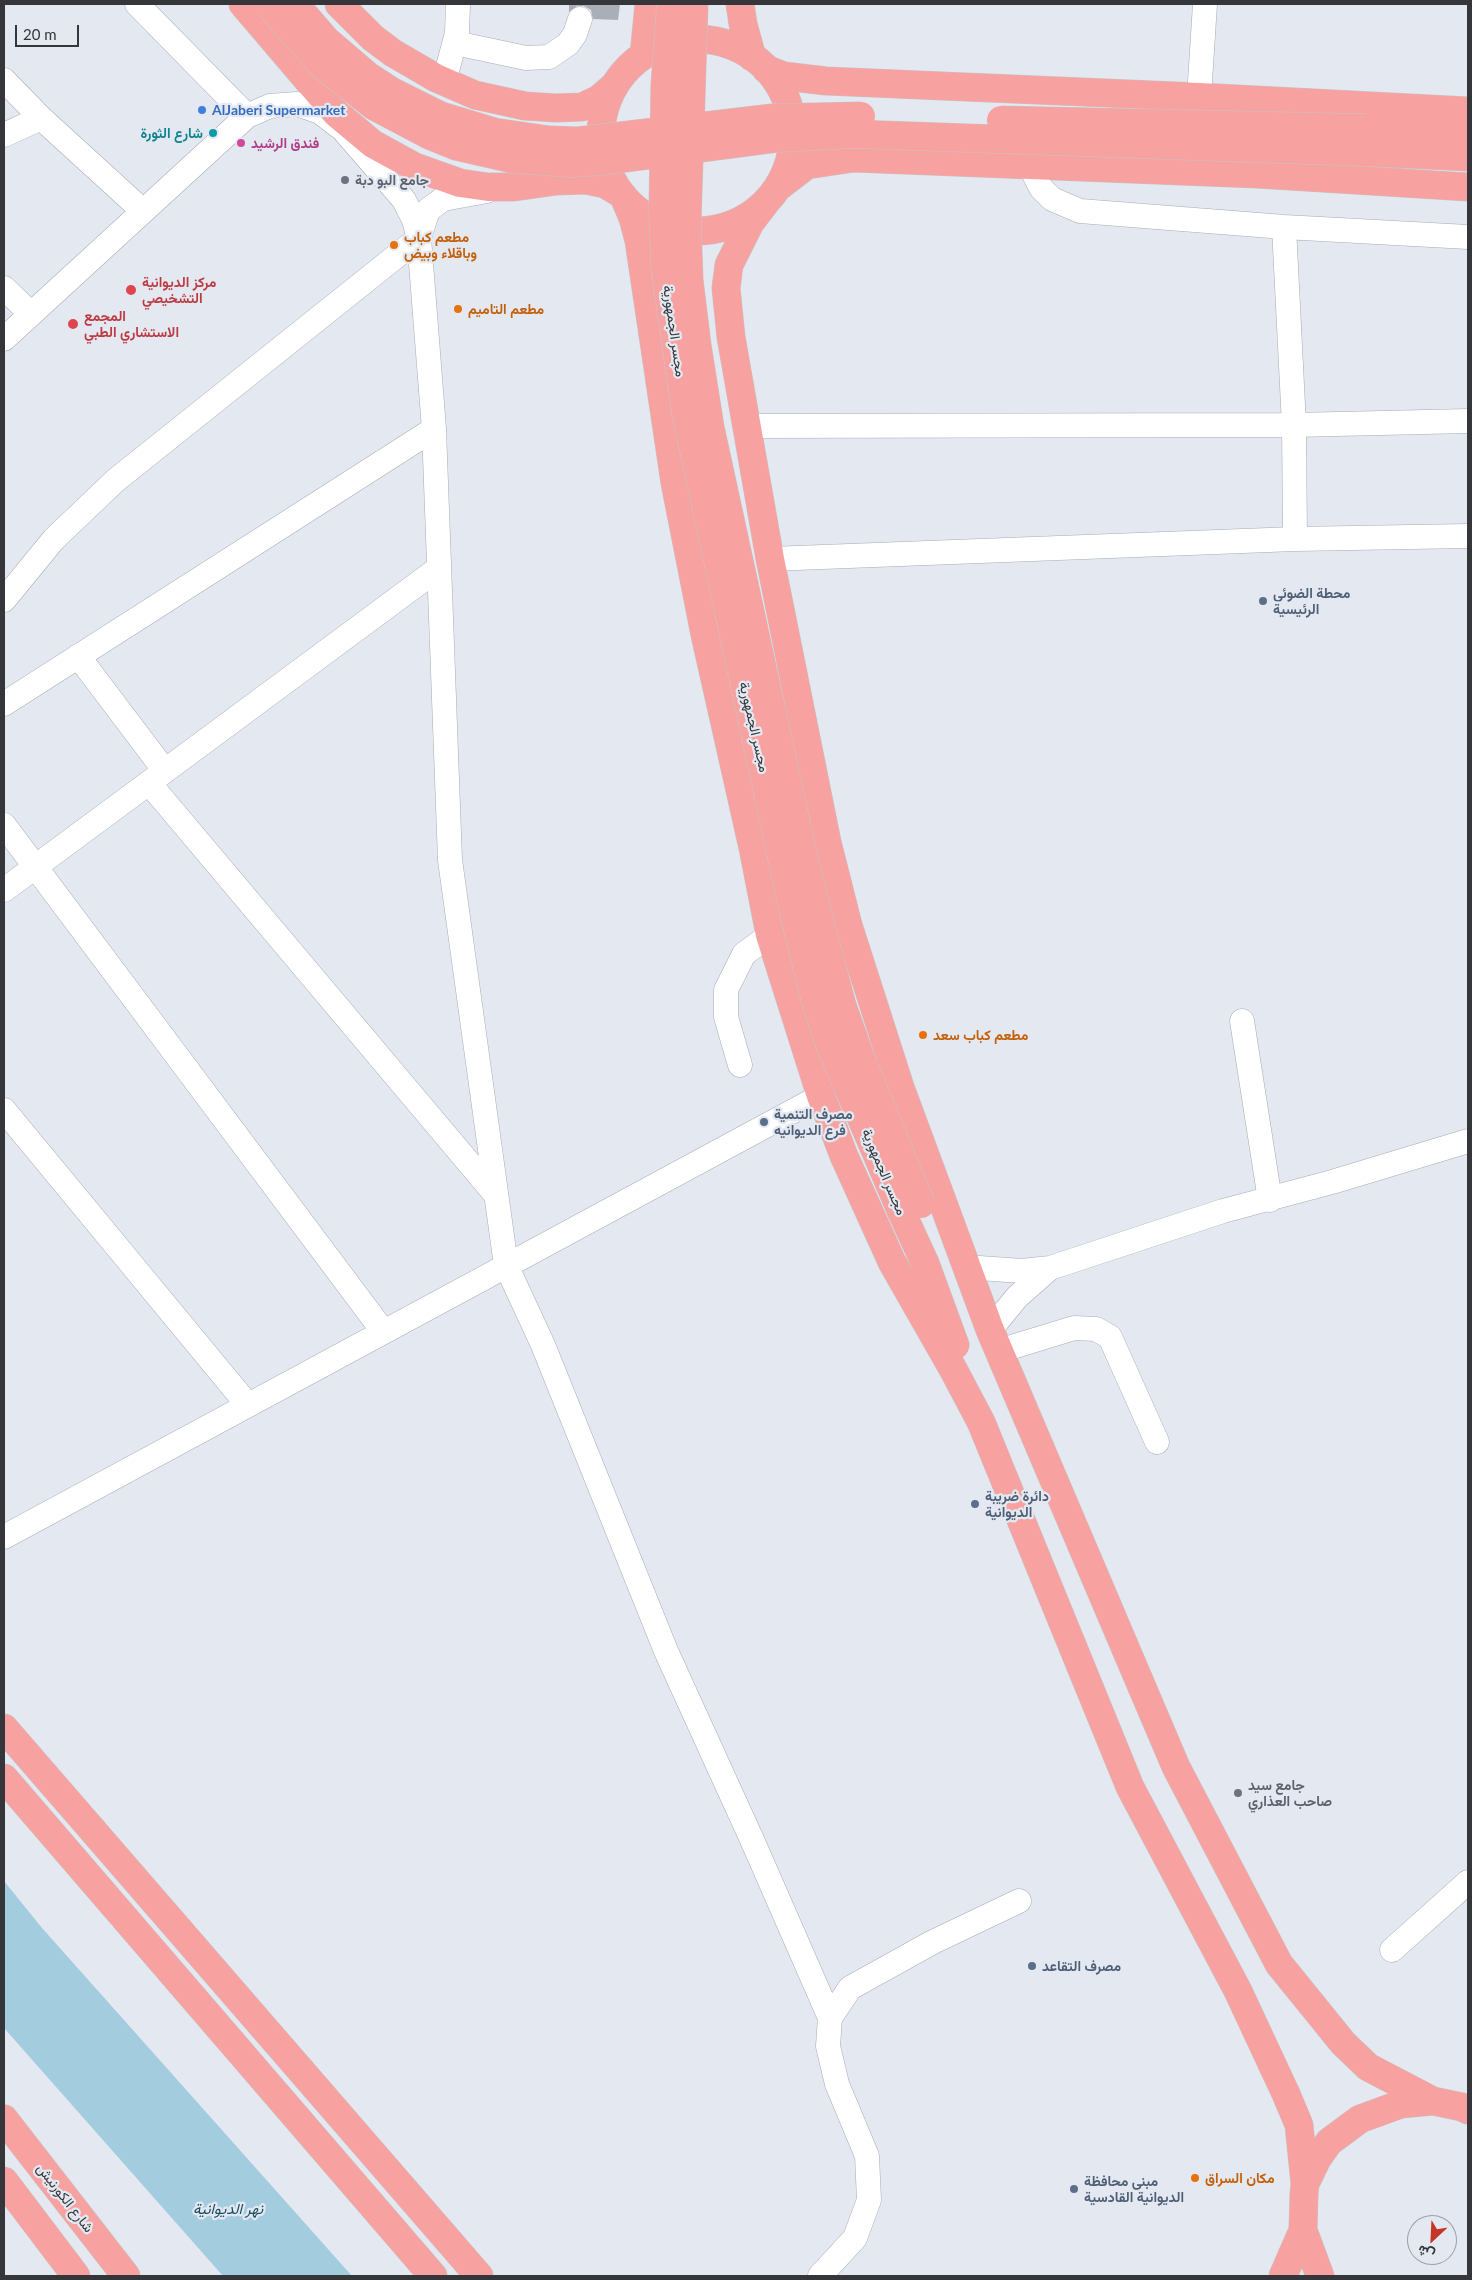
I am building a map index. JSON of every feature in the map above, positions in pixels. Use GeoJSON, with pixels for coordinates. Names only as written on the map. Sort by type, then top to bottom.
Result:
{"type":"FeatureCollection","features":[{"type":"Feature","properties":{"kind":"main road"},"geometry":{"type":"LineString","coordinates":[[243,4],[320,96],[354,130],[373,144],[415,167],[460,183],[514,187],[557,181],[586,180],[604,184],[622,195],[651,220],[668,227],[703,231],[737,222],[807,165],[854,158],[1257,174],[1468,187]]}},
{"type":"Feature","properties":{"kind":"main road"},"geometry":{"type":"LineString","coordinates":[[268,4],[322,65],[374,106],[403,123],[456,146],[513,159],[570,163],[602,161],[777,138],[854,134],[1364,140],[1468,132]]}},
{"type":"Feature","properties":{"kind":"main road"},"geometry":{"type":"LineString","coordinates":[[295,4],[326,40],[346,59],[391,91],[450,119],[485,130],[522,137],[550,140],[606,139],[747,120],[813,116],[1364,140],[1468,157]]}},
{"type":"Feature","properties":{"kind":"main road"},"geometry":{"type":"LineString","coordinates":[[338,4],[373,38],[393,53],[444,82],[475,95],[525,106],[582,107],[599,99],[644,55],[659,47],[690,40],[723,43],[784,76],[835,82],[1199,96],[1468,111]]}},
{"type":"Feature","properties":{"kind":"main road"},"geometry":{"type":"LineString","coordinates":[[644,55],[649,4]]}},
{"type":"Feature","properties":{"kind":"main road","name":"مجسر الجمهورية"},"geometry":{"type":"LineString","coordinates":[[671,4],[665,84],[663,209],[665,267],[686,413],[793,908],[816,999],[830,1045],[911,1208],[983,1327],[998,1348]]}},
{"type":"Feature","properties":{"kind":"main road","name":"مجسر الجمهورية"},"geometry":{"type":"LineString","coordinates":[[694,4],[688,153],[688,241],[696,345],[710,427],[803,855],[842,1005],[911,1208],[925,1263],[981,1422]]}},
{"type":"Feature","properties":{"kind":"main road"},"geometry":{"type":"LineString","coordinates":[[740,4],[743,24],[759,63],[784,95],[792,126],[790,158],[772,195],[750,223],[737,246],[730,265],[726,288],[731,337],[745,426],[770,559],[827,842],[848,925],[900,1087],[965,1267],[1176,1767],[1279,1964],[1343,2043],[1368,2067],[1432,2101],[1466,2108]]}},
{"type":"Feature","properties":{"kind":"main road"},"geometry":{"type":"LineString","coordinates":[[614,86],[602,116],[602,148],[612,180],[622,195],[639,241],[675,483],[705,635],[754,848],[770,935],[821,1096],[848,1164],[892,1262],[981,1422],[1130,1787],[1238,1991],[1299,2125],[1305,2184],[1303,2230],[1282,2276]]}},
{"type":"Feature","properties":{"kind":"main road"},"geometry":{"type":"LineString","coordinates":[[4,1728],[479,2276]]}},
{"type":"Feature","properties":{"kind":"main road"},"geometry":{"type":"LineString","coordinates":[[4,1778],[433,2276]]}},
{"type":"Feature","properties":{"kind":"main road"},"geometry":{"type":"LineString","coordinates":[[1305,2184],[1317,2159],[1329,2142],[1346,2128],[1376,2112],[1401,2104],[1432,2101]]}},
{"type":"Feature","properties":{"kind":"main road","name":"شارع الكورنيش"},"geometry":{"type":"LineString","coordinates":[[4,2119],[126,2276]]}},
{"type":"Feature","properties":{"kind":"main road"},"geometry":{"type":"LineString","coordinates":[[4,2181],[76,2276]]}},
{"type":"Feature","properties":{"kind":"main road"},"geometry":{"type":"LineString","coordinates":[[1303,2230],[1320,2276]]}},
{"type":"Feature","properties":{"kind":"street"},"geometry":{"type":"LineString","coordinates":[[137,4],[247,116]]}},
{"type":"Feature","properties":{"kind":"street"},"geometry":{"type":"LineString","coordinates":[[444,82],[455,43],[458,4]]}},
{"type":"Feature","properties":{"kind":"street"},"geometry":{"type":"LineString","coordinates":[[1199,96],[1204,4]]}},
{"type":"Feature","properties":{"kind":"street"},"geometry":{"type":"LineString","coordinates":[[455,43],[526,58],[544,58],[560,52],[568,44],[575,34],[580,19]]}},
{"type":"Feature","properties":{"kind":"street"},"geometry":{"type":"LineString","coordinates":[[4,80],[41,118],[143,210]]}},
{"type":"Feature","properties":{"kind":"street"},"geometry":{"type":"LineString","coordinates":[[320,96],[341,128],[404,200],[414,220],[419,238],[434,429],[450,860],[506,1265],[543,1345],[666,1651],[754,1842],[830,2018],[828,2046],[837,2084],[867,2156],[869,2200],[855,2238],[820,2276]]}},
{"type":"Feature","properties":{"kind":"street"},"geometry":{"type":"LineString","coordinates":[[4,339],[247,116],[270,106],[297,104],[320,112],[341,128],[373,144]]}},
{"type":"Feature","properties":{"kind":"street"},"geometry":{"type":"LineString","coordinates":[[4,135],[41,118]]}},
{"type":"Feature","properties":{"kind":"street"},"geometry":{"type":"LineString","coordinates":[[1030,166],[1041,188],[1052,199],[1080,212],[1284,227],[1468,237]]}},
{"type":"Feature","properties":{"kind":"street"},"geometry":{"type":"LineString","coordinates":[[4,600],[54,539],[116,480],[419,238],[428,210],[443,199],[469,193],[514,187]]}},
{"type":"Feature","properties":{"kind":"street"},"geometry":{"type":"LineString","coordinates":[[1284,227],[1294,425],[1295,540]]}},
{"type":"Feature","properties":{"kind":"street"},"geometry":{"type":"LineString","coordinates":[[4,288],[31,314]]}},
{"type":"Feature","properties":{"kind":"street"},"geometry":{"type":"LineString","coordinates":[[745,426],[1294,425],[1468,421]]}},
{"type":"Feature","properties":{"kind":"street"},"geometry":{"type":"LineString","coordinates":[[4,704],[434,429]]}},
{"type":"Feature","properties":{"kind":"street"},"geometry":{"type":"LineString","coordinates":[[770,559],[1295,540],[1468,536]]}},
{"type":"Feature","properties":{"kind":"street"},"geometry":{"type":"LineString","coordinates":[[4,890],[439,568]]}},
{"type":"Feature","properties":{"kind":"street"},"geometry":{"type":"LineString","coordinates":[[78,656],[157,777],[496,1196]]}},
{"type":"Feature","properties":{"kind":"street"},"geometry":{"type":"LineString","coordinates":[[4,825],[34,868],[383,1331]]}},
{"type":"Feature","properties":{"kind":"street"},"geometry":{"type":"LineString","coordinates":[[740,1065],[726,1018],[726,990],[744,954],[770,935]]}},
{"type":"Feature","properties":{"kind":"street"},"geometry":{"type":"LineString","coordinates":[[1242,1021],[1270,1200]]}},
{"type":"Feature","properties":{"kind":"street"},"geometry":{"type":"LineString","coordinates":[[4,1537],[247,1404],[821,1096]]}},
{"type":"Feature","properties":{"kind":"street"},"geometry":{"type":"LineString","coordinates":[[4,1110],[247,1404]]}},
{"type":"Feature","properties":{"kind":"street"},"geometry":{"type":"LineString","coordinates":[[965,1267],[1022,1271],[1050,1268],[1223,1211],[1270,1200],[1468,1141]]}},
{"type":"Feature","properties":{"kind":"street"},"geometry":{"type":"LineString","coordinates":[[998,1348],[1017,1297],[1050,1268]]}},
{"type":"Feature","properties":{"kind":"street"},"geometry":{"type":"LineString","coordinates":[[998,1348],[1074,1328],[1096,1329],[1110,1337],[1157,1442]]}},
{"type":"Feature","properties":{"kind":"street"},"geometry":{"type":"LineString","coordinates":[[1392,1950],[1468,1882]]}},
{"type":"Feature","properties":{"kind":"street"},"geometry":{"type":"LineString","coordinates":[[830,2018],[850,1988],[932,1942],[1019,1901]]}},
{"type":"Feature","properties":{"kind":"water","name":"نهر الديوانية"},"geometry":{"type":"Polygon","coordinates":[[[4,1881],[42,1928],[352,2276],[223,2276],[4,2028],[4,1881]]]}},
{"type":"Feature","properties":{"kind":"building"},"geometry":{"type":"Polygon","coordinates":[[[569,4],[620,4],[618,20],[593,19],[591,10],[584,6],[577,6],[569,12],[569,4]]]}},
{"type":"Feature","properties":{"kind":"place","name":"AlJaberi Supermarket"},"geometry":{"type":"Point","coordinates":[202,110]}},
{"type":"Feature","properties":{"kind":"place","name":"شارع الثورة"},"geometry":{"type":"Point","coordinates":[213,133]}},
{"type":"Feature","properties":{"kind":"place","name":"فندق الرشيد"},"geometry":{"type":"Point","coordinates":[241,143]}},
{"type":"Feature","properties":{"kind":"place","name":"جامع البو دبة"},"geometry":{"type":"Point","coordinates":[345,180]}},
{"type":"Feature","properties":{"kind":"place","name":"مطعم كباب وباقلاء وبيض"},"geometry":{"type":"Point","coordinates":[394,245]}},
{"type":"Feature","properties":{"kind":"place","name":"مركز الديوانية التشخيصي"},"geometry":{"type":"Point","coordinates":[131,290]}},
{"type":"Feature","properties":{"kind":"place","name":"مطعم التاميم"},"geometry":{"type":"Point","coordinates":[458,309]}},
{"type":"Feature","properties":{"kind":"place","name":"المجمع الاستشاري الطبي"},"geometry":{"type":"Point","coordinates":[73,324]}},
{"type":"Feature","properties":{"kind":"place","name":"محطة الضوئي الرئيسية"},"geometry":{"type":"Point","coordinates":[1263,601]}},
{"type":"Feature","properties":{"kind":"place","name":"مطعم كباب سعد"},"geometry":{"type":"Point","coordinates":[923,1035]}},
{"type":"Feature","properties":{"kind":"place","name":"مصرف التنمية فرع الديوانيه"},"geometry":{"type":"Point","coordinates":[764,1122]}},
{"type":"Feature","properties":{"kind":"place","name":"دائرة ضريبة الديوانية"},"geometry":{"type":"Point","coordinates":[975,1504]}},
{"type":"Feature","properties":{"kind":"place","name":"جامع سيد صاحب العذاري"},"geometry":{"type":"Point","coordinates":[1238,1793]}},
{"type":"Feature","properties":{"kind":"place","name":"مصرف التقاعد"},"geometry":{"type":"Point","coordinates":[1032,1966]}},
{"type":"Feature","properties":{"kind":"place","name":"مكان السراق"},"geometry":{"type":"Point","coordinates":[1195,2178]}},
{"type":"Feature","properties":{"kind":"place","name":"مبنى محافظة الديوانية القادسية"},"geometry":{"type":"Point","coordinates":[1074,2189]}}]}
